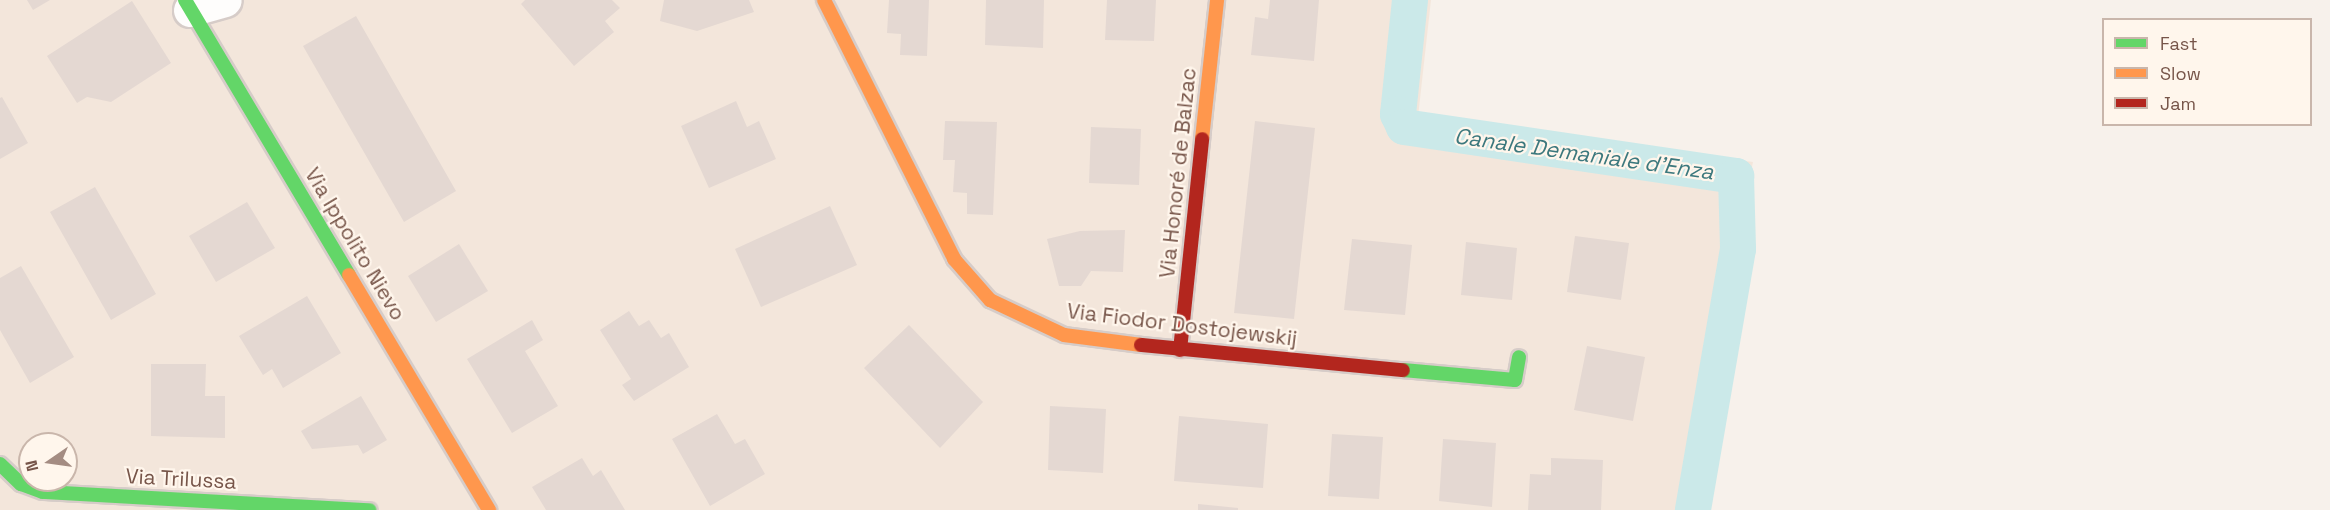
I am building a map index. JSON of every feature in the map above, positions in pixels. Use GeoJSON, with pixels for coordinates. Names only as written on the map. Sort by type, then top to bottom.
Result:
{"type":"FeatureCollection","features":[{"type":"Feature","properties":{"kind":"street"},"geometry":{"type":"LineString","coordinates":[[188,5],[225,0]]}},
{"type":"Feature","properties":{"kind":"street","name":"Via Fiodor Dostojewskij"},"geometry":{"type":"LineString","coordinates":[[824,0],[954,259],[990,300],[1064,335],[1180,350],[1515,380],[1519,357]]}},
{"type":"Feature","properties":{"kind":"street","name":"Via Honoré de Balzac"},"geometry":{"type":"LineString","coordinates":[[1180,350],[1217,0]]}},
{"type":"Feature","properties":{"kind":"street","name":"Via Ippolito Nievo"},"geometry":{"type":"LineString","coordinates":[[188,5],[489,510]]}},
{"type":"Feature","properties":{"kind":"street","name":"Via Trilussa"},"geometry":{"type":"LineString","coordinates":[[0,464],[21,484],[43,492],[370,510]]}},
{"type":"Feature","properties":{"kind":"shaded area"},"geometry":{"type":"Polygon","coordinates":[[[0,0],[1431,0],[1418,117],[1753,162],[1683,510],[0,510],[0,0]]]}},
{"type":"Feature","properties":{"kind":"building"},"geometry":{"type":"Polygon","coordinates":[[[27,0],[50,0],[33,10],[27,0]]]}},
{"type":"Feature","properties":{"kind":"building"},"geometry":{"type":"Polygon","coordinates":[[[525,0],[612,0],[620,8],[605,21],[614,32],[574,66],[521,4],[525,0]]]}},
{"type":"Feature","properties":{"kind":"building"},"geometry":{"type":"Polygon","coordinates":[[[664,0],[749,0],[754,12],[697,31],[660,21],[664,0]]]}},
{"type":"Feature","properties":{"kind":"building"},"geometry":{"type":"Polygon","coordinates":[[[889,0],[929,0],[927,56],[900,55],[901,34],[887,33],[889,0]]]}},
{"type":"Feature","properties":{"kind":"building"},"geometry":{"type":"Polygon","coordinates":[[[986,0],[1044,0],[1043,48],[985,45],[986,0]]]}},
{"type":"Feature","properties":{"kind":"building"},"geometry":{"type":"Polygon","coordinates":[[[1107,0],[1156,0],[1154,41],[1105,40],[1107,0]]]}},
{"type":"Feature","properties":{"kind":"building"},"geometry":{"type":"Polygon","coordinates":[[[1270,0],[1319,0],[1314,61],[1251,55],[1255,17],[1268,19],[1270,0]]]}},
{"type":"Feature","properties":{"kind":"building"},"geometry":{"type":"Polygon","coordinates":[[[132,1],[171,63],[111,102],[87,97],[77,103],[47,56],[132,1]]]}},
{"type":"Feature","properties":{"kind":"building"},"geometry":{"type":"Polygon","coordinates":[[[356,16],[456,191],[404,222],[303,46],[356,16]]]}},
{"type":"Feature","properties":{"kind":"building"},"geometry":{"type":"Polygon","coordinates":[[[2,97],[28,143],[0,159],[0,98],[2,97]]]}},
{"type":"Feature","properties":{"kind":"building"},"geometry":{"type":"Polygon","coordinates":[[[736,101],[747,127],[759,121],[776,159],[709,188],[681,126],[736,101]]]}},
{"type":"Feature","properties":{"kind":"building"},"geometry":{"type":"Polygon","coordinates":[[[945,121],[997,122],[993,215],[967,214],[967,193],[953,192],[955,160],[943,160],[945,121]]]}},
{"type":"Feature","properties":{"kind":"building"},"geometry":{"type":"Polygon","coordinates":[[[1255,121],[1315,128],[1294,319],[1234,313],[1255,121]]]}},
{"type":"Feature","properties":{"kind":"building"},"geometry":{"type":"Polygon","coordinates":[[[1091,127],[1141,129],[1139,185],[1089,183],[1091,127]]]}},
{"type":"Feature","properties":{"kind":"building"},"geometry":{"type":"Polygon","coordinates":[[[95,187],[156,294],[111,320],[50,212],[95,187]]]}},
{"type":"Feature","properties":{"kind":"building"},"geometry":{"type":"Polygon","coordinates":[[[247,202],[275,248],[216,282],[189,236],[247,202]]]}},
{"type":"Feature","properties":{"kind":"building"},"geometry":{"type":"Polygon","coordinates":[[[830,206],[857,265],[761,307],[735,249],[830,206]]]}},
{"type":"Feature","properties":{"kind":"building"},"geometry":{"type":"Polygon","coordinates":[[[1125,230],[1123,272],[1091,271],[1081,286],[1059,286],[1047,239],[1080,231],[1125,230]]]}},
{"type":"Feature","properties":{"kind":"building"},"geometry":{"type":"Polygon","coordinates":[[[1575,236],[1629,243],[1621,300],[1567,292],[1575,236]]]}},
{"type":"Feature","properties":{"kind":"building"},"geometry":{"type":"Polygon","coordinates":[[[1352,239],[1412,245],[1405,315],[1344,310],[1352,239]]]}},
{"type":"Feature","properties":{"kind":"building"},"geometry":{"type":"Polygon","coordinates":[[[1466,242],[1517,248],[1512,300],[1461,295],[1466,242]]]}},
{"type":"Feature","properties":{"kind":"building"},"geometry":{"type":"Polygon","coordinates":[[[459,244],[488,291],[436,322],[408,276],[459,244]]]}},
{"type":"Feature","properties":{"kind":"building"},"geometry":{"type":"Polygon","coordinates":[[[21,266],[74,357],[30,383],[0,330],[0,278],[21,266]]]}},
{"type":"Feature","properties":{"kind":"building"},"geometry":{"type":"Polygon","coordinates":[[[307,296],[341,353],[283,388],[272,369],[263,375],[239,336],[307,296]]]}},
{"type":"Feature","properties":{"kind":"building"},"geometry":{"type":"Polygon","coordinates":[[[629,311],[639,326],[649,320],[661,338],[669,333],[689,367],[634,401],[622,385],[631,379],[600,330],[629,311]]]}},
{"type":"Feature","properties":{"kind":"building"},"geometry":{"type":"Polygon","coordinates":[[[532,320],[543,340],[525,351],[558,406],[512,433],[467,359],[532,320]]]}},
{"type":"Feature","properties":{"kind":"building"},"geometry":{"type":"Polygon","coordinates":[[[909,325],[983,402],[940,448],[864,368],[909,325]]]}},
{"type":"Feature","properties":{"kind":"building"},"geometry":{"type":"Polygon","coordinates":[[[1587,346],[1645,357],[1633,421],[1574,410],[1587,346]]]}},
{"type":"Feature","properties":{"kind":"building"},"geometry":{"type":"Polygon","coordinates":[[[151,364],[206,364],[205,396],[225,396],[225,438],[151,436],[151,364]]]}},
{"type":"Feature","properties":{"kind":"building"},"geometry":{"type":"Polygon","coordinates":[[[361,396],[387,440],[363,454],[358,445],[312,449],[301,431],[361,396]]]}},
{"type":"Feature","properties":{"kind":"building"},"geometry":{"type":"Polygon","coordinates":[[[1050,406],[1106,409],[1103,473],[1048,470],[1050,406]]]}},
{"type":"Feature","properties":{"kind":"building"},"geometry":{"type":"Polygon","coordinates":[[[717,414],[735,444],[745,439],[765,474],[710,506],[672,439],[717,414]]]}},
{"type":"Feature","properties":{"kind":"building"},"geometry":{"type":"Polygon","coordinates":[[[1179,416],[1268,424],[1263,488],[1174,481],[1179,416]]]}},
{"type":"Feature","properties":{"kind":"building"},"geometry":{"type":"Polygon","coordinates":[[[1332,434],[1383,437],[1379,499],[1328,496],[1332,434]]]}},
{"type":"Feature","properties":{"kind":"building"},"geometry":{"type":"Polygon","coordinates":[[[1443,439],[1496,443],[1492,507],[1439,501],[1443,439]]]}},
{"type":"Feature","properties":{"kind":"building"},"geometry":{"type":"Polygon","coordinates":[[[582,458],[593,476],[601,470],[625,510],[546,510],[532,487],[582,458]]]}},
{"type":"Feature","properties":{"kind":"building"},"geometry":{"type":"Polygon","coordinates":[[[1551,458],[1603,460],[1601,510],[1528,510],[1530,474],[1551,475],[1551,458]]]}},
{"type":"Feature","properties":{"kind":"building"},"geometry":{"type":"Polygon","coordinates":[[[1198,504],[1238,508],[1238,510],[1198,510],[1198,504]]]}},
{"type":"Feature","properties":{"kind":"waterway","name":"Canale Demaniale d'Enza"},"geometry":{"type":"LineString","coordinates":[[1410,0],[1398,114],[1404,127],[1736,176],[1738,249],[1693,510]]}},
{"type":"Feature","properties":{"kind":"traffic: fast"},"geometry":{"type":"LineString","coordinates":[[185,0],[349,275]]}},
{"type":"Feature","properties":{"kind":"traffic: fast"},"geometry":{"type":"LineString","coordinates":[[1403,370],[1515,380],[1519,357]]}},
{"type":"Feature","properties":{"kind":"traffic: fast"},"geometry":{"type":"LineString","coordinates":[[0,464],[21,484],[43,492],[370,510]]}},
{"type":"Feature","properties":{"kind":"traffic: slow"},"geometry":{"type":"LineString","coordinates":[[824,0],[954,259],[990,300],[1064,335],[1141,345]]}},
{"type":"Feature","properties":{"kind":"traffic: slow"},"geometry":{"type":"LineString","coordinates":[[1202,139],[1217,0]]}},
{"type":"Feature","properties":{"kind":"traffic: slow"},"geometry":{"type":"LineString","coordinates":[[349,275],[489,510]]}},
{"type":"Feature","properties":{"kind":"traffic: jam"},"geometry":{"type":"LineString","coordinates":[[1180,350],[1202,139]]}},
{"type":"Feature","properties":{"kind":"traffic: jam"},"geometry":{"type":"LineString","coordinates":[[1141,345],[1403,370]]}}]}
